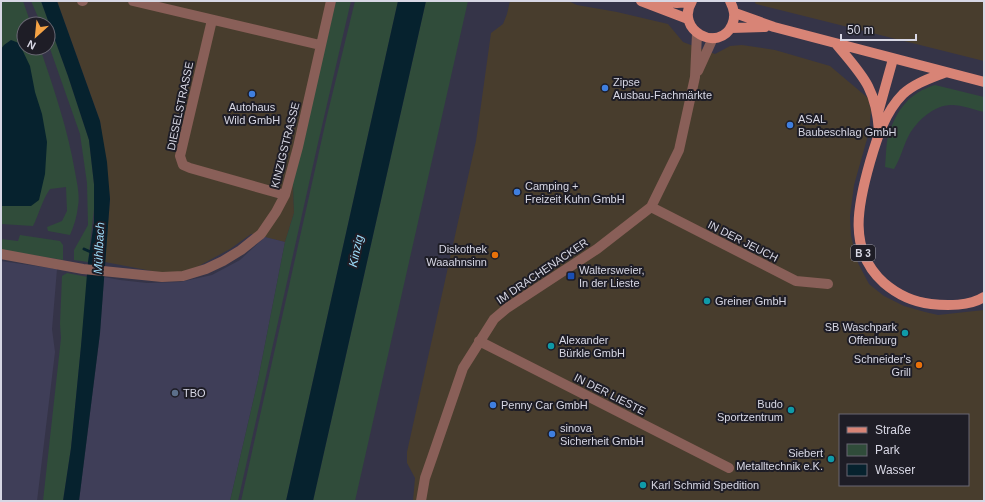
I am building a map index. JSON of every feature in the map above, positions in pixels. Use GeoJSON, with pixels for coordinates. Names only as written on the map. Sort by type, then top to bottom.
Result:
{"type":"FeatureCollection","features":[{"type":"Feature","properties":{"kind":"main road"},"geometry":{"type":"LineString","coordinates":[[641,1],[677,3],[692,2],[688,13],[688,19],[697,34],[707,38],[713,38],[726,33],[730,28],[734,21],[733,7],[730,1]]}},
{"type":"Feature","properties":{"kind":"main road"},"geometry":{"type":"LineString","coordinates":[[641,1],[688,19]]}},
{"type":"Feature","properties":{"kind":"main road"},"geometry":{"type":"LineString","coordinates":[[734,13],[774,28],[984,82]]}},
{"type":"Feature","properties":{"kind":"main road"},"geometry":{"type":"LineString","coordinates":[[730,28],[774,28]]}},
{"type":"Feature","properties":{"kind":"main road","name":"B 3"},"geometry":{"type":"LineString","coordinates":[[837,44],[862,74],[869,86],[878,114],[879,131]]}},
{"type":"Feature","properties":{"kind":"main road","name":"B 3"},"geometry":{"type":"LineString","coordinates":[[878,114],[893,58]]}},
{"type":"Feature","properties":{"kind":"main road","name":"B 3"},"geometry":{"type":"LineString","coordinates":[[946,72],[915,85],[903,95],[892,109],[879,131],[866,174],[858,212],[860,242],[867,262],[875,275],[890,288],[906,298],[922,303],[951,305],[969,303],[984,297]]}},
{"type":"Feature","properties":{"kind":"street"},"geometry":{"type":"LineString","coordinates":[[133,1],[320,45]]}},
{"type":"Feature","properties":{"kind":"street","name":"KINZIGSTRASSE"},"geometry":{"type":"LineString","coordinates":[[1,254],[83,269],[162,277],[183,276],[206,269],[241,250],[261,234],[276,212],[285,194],[298,147],[330,1]]}},
{"type":"Feature","properties":{"kind":"street","name":"DIESELSTRASSE"},"geometry":{"type":"LineString","coordinates":[[212,20],[180,156],[183,165],[285,194]]}},
{"type":"Feature","properties":{"kind":"street","name":"IM DRACHENACKER"},"geometry":{"type":"LineString","coordinates":[[421,501],[425,478],[463,368],[494,319],[507,308],[597,249],[651,207],[679,150],[695,77],[697,34]]}},
{"type":"Feature","properties":{"kind":"street","name":"IM DRACHENACKER"},"geometry":{"type":"LineString","coordinates":[[695,77],[713,38]]}},
{"type":"Feature","properties":{"kind":"street","name":"IN DER JEUCH"},"geometry":{"type":"LineString","coordinates":[[651,207],[796,281],[828,284]]}},
{"type":"Feature","properties":{"kind":"street","name":"IN DER LIESTE"},"geometry":{"type":"LineString","coordinates":[[479,342],[729,468]]}},
{"type":"Feature","properties":{"kind":"shaded area"},"geometry":{"type":"Polygon","coordinates":[[[57,1],[336,1],[293,183],[294,213],[285,242],[251,234],[230,249],[197,267],[178,273],[157,272],[105,262],[110,199],[100,121],[57,1]]]}},
{"type":"Feature","properties":{"kind":"shaded area"},"geometry":{"type":"Polygon","coordinates":[[[510,1],[568,1],[577,5],[617,12],[668,24],[683,42],[715,54],[730,46],[742,45],[775,50],[830,66],[868,98],[871,111],[869,132],[854,185],[850,216],[851,236],[858,263],[869,284],[884,296],[904,306],[938,315],[984,310],[984,501],[413,501],[415,478],[407,463],[407,452],[476,141],[491,33],[503,24],[510,1]]]}},
{"type":"Feature","properties":{"kind":"shaded area"},"geometry":{"type":"Polygon","coordinates":[[[754,1],[984,1],[984,61],[756,4],[754,1]]]}},
{"type":"Feature","properties":{"kind":"shaded area"},"geometry":{"type":"Polygon","coordinates":[[[265,237],[285,242],[258,380],[230,501],[79,501],[100,333],[104,277],[147,283],[180,282],[212,275],[240,260],[265,237]]]}},
{"type":"Feature","properties":{"kind":"shaded area"},"geometry":{"type":"Polygon","coordinates":[[[1,261],[57,269],[52,329],[55,352],[37,501],[1,501],[1,261]]]}},
{"type":"Feature","properties":{"kind":"green space"},"geometry":{"type":"Polygon","coordinates":[[[1,1],[23,1],[28,16],[16,16],[16,56],[43,56],[69,141],[79,202],[74,225],[70,235],[48,231],[47,227],[62,221],[67,211],[66,187],[50,189],[33,226],[1,224],[1,1]]]}},
{"type":"Feature","properties":{"kind":"green space"},"geometry":{"type":"Polygon","coordinates":[[[31,1],[41,1],[46,16],[38,16],[31,1]]]}},
{"type":"Feature","properties":{"kind":"green space"},"geometry":{"type":"Polygon","coordinates":[[[336,1],[351,1],[238,501],[230,501],[258,380],[285,242],[294,213],[293,183],[336,1]]]}},
{"type":"Feature","properties":{"kind":"green space"},"geometry":{"type":"Polygon","coordinates":[[[355,1],[398,1],[286,501],[241,501],[327,116],[355,1]]]}},
{"type":"Feature","properties":{"kind":"green space"},"geometry":{"type":"Polygon","coordinates":[[[426,1],[468,1],[355,501],[313,501],[426,1]]]}},
{"type":"Feature","properties":{"kind":"green space"},"geometry":{"type":"Polygon","coordinates":[[[56,43],[89,140],[94,184],[94,209],[88,262],[74,260],[74,250],[88,225],[87,183],[80,134],[53,56],[56,56],[56,43]]]}},
{"type":"Feature","properties":{"kind":"green space"},"geometry":{"type":"Polygon","coordinates":[[[935,85],[984,97],[984,112],[954,105],[945,106],[932,111],[921,119],[912,130],[894,169],[885,167],[888,136],[895,118],[905,103],[911,98],[926,88],[935,85]]]}},
{"type":"Feature","properties":{"kind":"green space"},"geometry":{"type":"Polygon","coordinates":[[[20,235],[60,241],[63,245],[63,260],[1,250],[1,239],[18,241],[20,235]]]}},
{"type":"Feature","properties":{"kind":"green space"},"geometry":{"type":"Polygon","coordinates":[[[67,273],[88,277],[71,448],[63,501],[43,501],[61,338],[60,324],[62,276],[67,273]]]}},
{"type":"Feature","properties":{"kind":"water","name":"Mühlbach"},"geometry":{"type":"Polygon","coordinates":[[[41,1],[57,1],[100,121],[107,162],[110,199],[100,333],[79,501],[63,501],[71,448],[88,262],[94,223],[94,184],[89,140],[56,43],[56,16],[46,16],[41,1]]]}},
{"type":"Feature","properties":{"kind":"water","name":"Kinzig"},"geometry":{"type":"Polygon","coordinates":[[[398,1],[426,1],[313,501],[286,501],[398,1]]]}},
{"type":"Feature","properties":{"kind":"water"},"geometry":{"type":"Polygon","coordinates":[[[11,40],[16,42],[16,56],[25,56],[30,66],[35,92],[42,114],[47,142],[45,174],[39,200],[31,206],[1,206],[1,49],[11,40]]]}},
{"type":"Feature","properties":{"kind":"waterway","name":"Mühlbach"},"geometry":{"type":"LineString","coordinates":[[84,249],[93,253]]}},
{"type":"Feature","properties":{"kind":"place","name":"Zipse Ausbau-Fachmärkte"},"geometry":{"type":"Point","coordinates":[605,88]}},
{"type":"Feature","properties":{"kind":"place","name":"Autohaus Wild GmbH"},"geometry":{"type":"Point","coordinates":[252,94]}},
{"type":"Feature","properties":{"kind":"place","name":"ASAL Baubeschlag GmbH"},"geometry":{"type":"Point","coordinates":[790,125]}},
{"type":"Feature","properties":{"kind":"place","name":"Camping + Freizeit Kuhn GmbH"},"geometry":{"type":"Point","coordinates":[517,192]}},
{"type":"Feature","properties":{"kind":"place","name":"Diskothek Waaahnsinn"},"geometry":{"type":"Point","coordinates":[495,255]}},
{"type":"Feature","properties":{"kind":"place","name":"Waltersweier, In der Lieste"},"geometry":{"type":"Point","coordinates":[571,276]}},
{"type":"Feature","properties":{"kind":"place","name":"Greiner GmbH"},"geometry":{"type":"Point","coordinates":[707,301]}},
{"type":"Feature","properties":{"kind":"place","name":"SB Waschpark Offenburg"},"geometry":{"type":"Point","coordinates":[905,333]}},
{"type":"Feature","properties":{"kind":"place","name":"Alexander Bürkle GmbH"},"geometry":{"type":"Point","coordinates":[551,346]}},
{"type":"Feature","properties":{"kind":"place","name":"Schneider's Grill"},"geometry":{"type":"Point","coordinates":[919,365]}},
{"type":"Feature","properties":{"kind":"place","name":"TBO"},"geometry":{"type":"Point","coordinates":[175,393]}},
{"type":"Feature","properties":{"kind":"place","name":"Penny Car GmbH"},"geometry":{"type":"Point","coordinates":[493,405]}},
{"type":"Feature","properties":{"kind":"place","name":"Budo Sportzentrum"},"geometry":{"type":"Point","coordinates":[791,410]}},
{"type":"Feature","properties":{"kind":"place","name":"sinova Sicherheit GmbH"},"geometry":{"type":"Point","coordinates":[552,434]}},
{"type":"Feature","properties":{"kind":"place","name":"Siebert Metalltechnik e.K."},"geometry":{"type":"Point","coordinates":[831,459]}},
{"type":"Feature","properties":{"kind":"place","name":"Karl Schmid Spedition"},"geometry":{"type":"Point","coordinates":[643,485]}}]}
